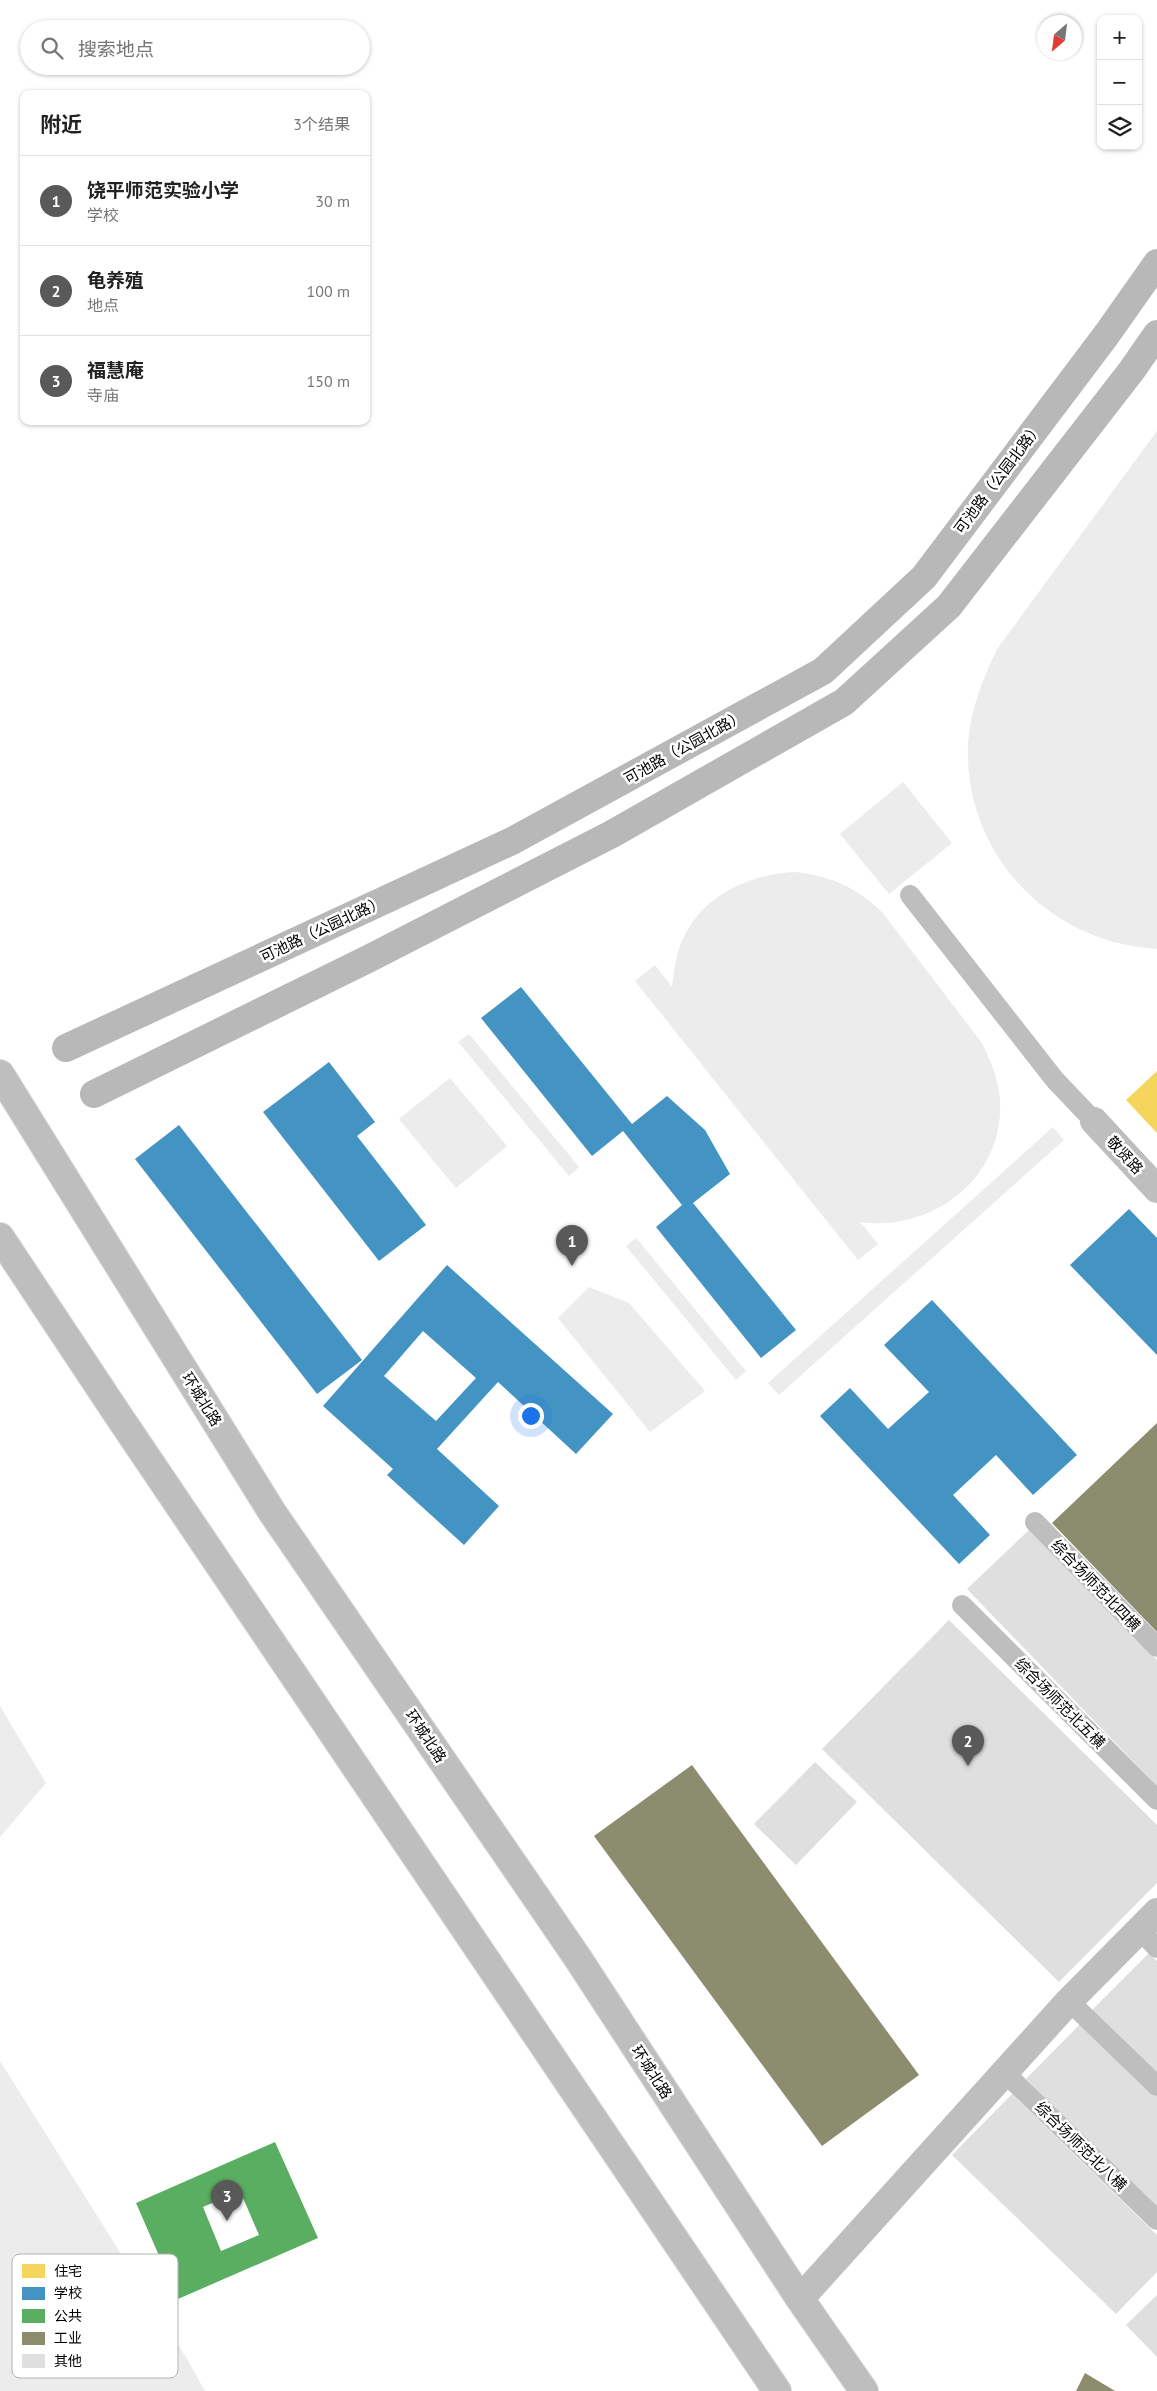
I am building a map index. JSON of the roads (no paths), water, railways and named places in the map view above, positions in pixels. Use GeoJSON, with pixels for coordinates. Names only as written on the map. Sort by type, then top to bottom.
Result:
{"type":"FeatureCollection","features":[{"type":"Feature","properties":{"kind":"main road","name":"可池路（公园北路）"},"geometry":{"type":"LineString","coordinates":[[66,1048],[512,841],[823,671],[924,577],[1107,334],[1157,263]]}},
{"type":"Feature","properties":{"kind":"main road"},"geometry":{"type":"LineString","coordinates":[[94,1094],[368,959],[612,834],[844,702],[949,606],[1132,370],[1157,334]]}},
{"type":"Feature","properties":{"kind":"main road","name":"环城北路"},"geometry":{"type":"LineString","coordinates":[[0,1074],[272,1512],[577,1956],[800,2298],[864,2391]]}},
{"type":"Feature","properties":{"kind":"main road","name":"敬贤路"},"geometry":{"type":"LineString","coordinates":[[1094,1121],[1157,1189]]}},
{"type":"Feature","properties":{"kind":"main road"},"geometry":{"type":"LineString","coordinates":[[0,1237],[121,1420],[777,2391]]}},
{"type":"Feature","properties":{"kind":"main road"},"geometry":{"type":"LineString","coordinates":[[800,2298],[1069,2001],[1151,1930]]}},
{"type":"Feature","properties":{"kind":"lane"},"geometry":{"type":"LineString","coordinates":[[910,895],[1055,1080],[1094,1121]]}},
{"type":"Feature","properties":{"kind":"lane","name":"综合场师范北四横"},"geometry":{"type":"LineString","coordinates":[[1035,1522],[1157,1647]]}},
{"type":"Feature","properties":{"kind":"lane","name":"综合场师范北五横"},"geometry":{"type":"LineString","coordinates":[[962,1605],[1157,1800]]}},
{"type":"Feature","properties":{"kind":"lane"},"geometry":{"type":"LineString","coordinates":[[1069,2001],[1157,2086]]}},
{"type":"Feature","properties":{"kind":"lane","name":"综合场师范北八横"},"geometry":{"type":"LineString","coordinates":[[1004,2072],[1157,2220]]}},
{"type":"Feature","properties":{"kind":"place","name":"饶平师范实验小学"},"geometry":{"type":"Point","coordinates":[572,1266]}},
{"type":"Feature","properties":{"kind":"place","name":"龟养殖"},"geometry":{"type":"Point","coordinates":[968,1766]}},
{"type":"Feature","properties":{"kind":"place","name":"福慧庵"},"geometry":{"type":"Point","coordinates":[227,2221]}}]}
